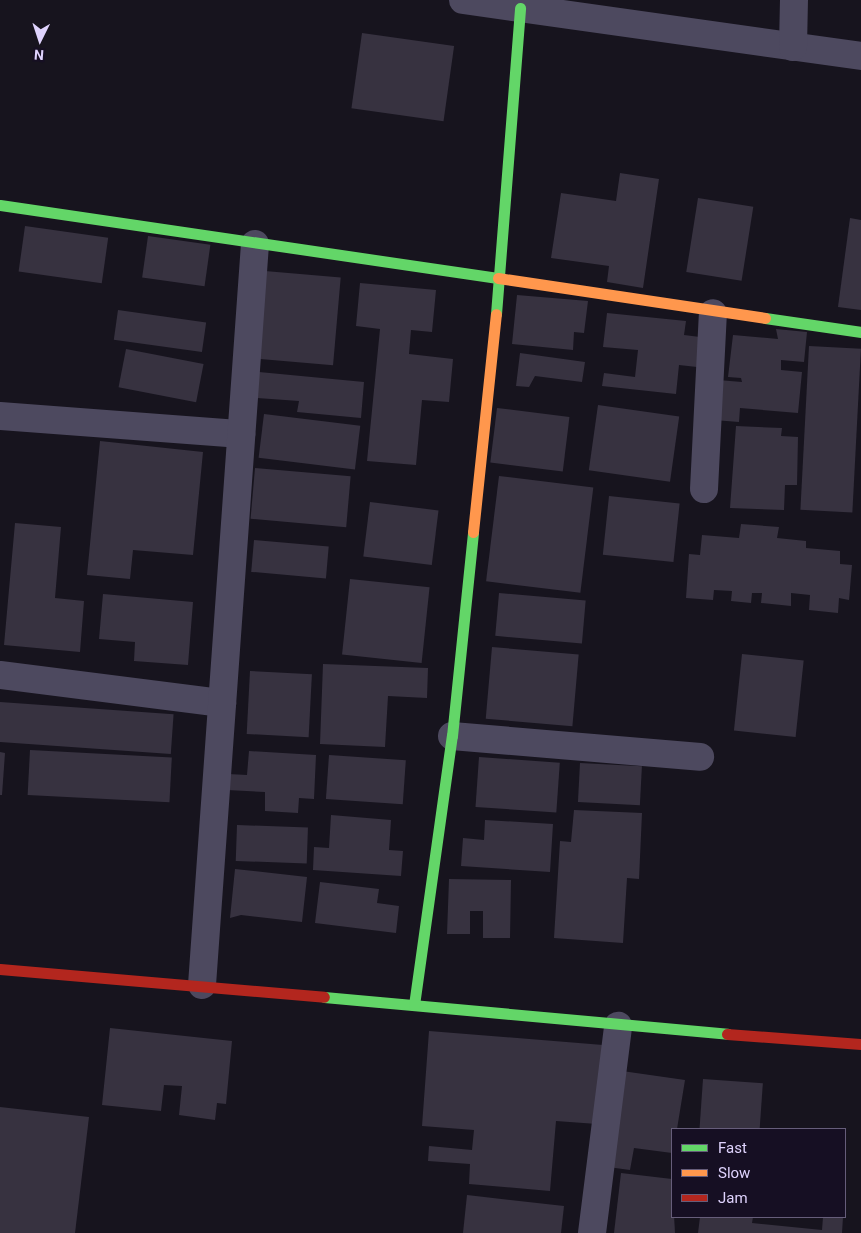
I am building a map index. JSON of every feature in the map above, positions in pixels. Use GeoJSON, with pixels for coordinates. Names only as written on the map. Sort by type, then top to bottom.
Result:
{"type":"FeatureCollection","features":[{"type":"Feature","properties":{"kind":"street"},"geometry":{"type":"LineString","coordinates":[[464,0],[861,56]]}},
{"type":"Feature","properties":{"kind":"street"},"geometry":{"type":"LineString","coordinates":[[793,47],[794,0]]}},
{"type":"Feature","properties":{"kind":"street"},"geometry":{"type":"LineString","coordinates":[[414,1005],[452,736],[500,280],[520,8]]}},
{"type":"Feature","properties":{"kind":"street"},"geometry":{"type":"LineString","coordinates":[[0,205],[713,313],[861,332]]}},
{"type":"Feature","properties":{"kind":"street"},"geometry":{"type":"LineString","coordinates":[[202,984],[255,244]]}},
{"type":"Feature","properties":{"kind":"street"},"geometry":{"type":"LineString","coordinates":[[704,489],[713,313]]}},
{"type":"Feature","properties":{"kind":"street"},"geometry":{"type":"LineString","coordinates":[[0,416],[242,434]]}},
{"type":"Feature","properties":{"kind":"street"},"geometry":{"type":"LineString","coordinates":[[0,676],[222,702]]}},
{"type":"Feature","properties":{"kind":"street"},"geometry":{"type":"LineString","coordinates":[[452,736],[700,757]]}},
{"type":"Feature","properties":{"kind":"street"},"geometry":{"type":"LineString","coordinates":[[0,969],[202,984],[618,1026],[861,1044]]}},
{"type":"Feature","properties":{"kind":"street"},"geometry":{"type":"LineString","coordinates":[[592,1233],[618,1026]]}},
{"type":"Feature","properties":{"kind":"building"},"geometry":{"type":"Polygon","coordinates":[[[362,33],[454,46],[444,121],[351,108],[362,33]]]}},
{"type":"Feature","properties":{"kind":"building"},"geometry":{"type":"Polygon","coordinates":[[[620,173],[659,179],[643,288],[607,282],[609,266],[551,258],[561,193],[616,201],[620,173]]]}},
{"type":"Feature","properties":{"kind":"building"},"geometry":{"type":"Polygon","coordinates":[[[698,198],[753,207],[742,281],[686,272],[698,198]]]}},
{"type":"Feature","properties":{"kind":"building"},"geometry":{"type":"Polygon","coordinates":[[[850,218],[861,220],[861,310],[838,307],[850,218]]]}},
{"type":"Feature","properties":{"kind":"building"},"geometry":{"type":"Polygon","coordinates":[[[25,226],[108,238],[102,283],[19,272],[25,226]]]}},
{"type":"Feature","properties":{"kind":"building"},"geometry":{"type":"Polygon","coordinates":[[[148,236],[210,245],[205,286],[142,278],[148,236]]]}},
{"type":"Feature","properties":{"kind":"building"},"geometry":{"type":"Polygon","coordinates":[[[265,271],[341,278],[333,365],[257,359],[265,271]]]}},
{"type":"Feature","properties":{"kind":"building"},"geometry":{"type":"Polygon","coordinates":[[[360,283],[436,290],[432,332],[411,330],[409,354],[453,359],[449,402],[422,400],[416,465],[367,461],[380,329],[356,326],[360,283]]]}},
{"type":"Feature","properties":{"kind":"building"},"geometry":{"type":"Polygon","coordinates":[[[517,295],[588,301],[584,333],[574,332],[573,350],[512,344],[517,295]]]}},
{"type":"Feature","properties":{"kind":"building"},"geometry":{"type":"Polygon","coordinates":[[[118,310],[206,322],[202,352],[114,340],[118,310]]]}},
{"type":"Feature","properties":{"kind":"building"},"geometry":{"type":"Polygon","coordinates":[[[607,313],[686,321],[684,335],[700,337],[697,367],[679,365],[676,394],[602,386],[604,373],[635,377],[638,350],[603,347],[607,313]]]}},
{"type":"Feature","properties":{"kind":"building"},"geometry":{"type":"Polygon","coordinates":[[[776,329],[807,332],[804,362],[781,360],[781,370],[802,372],[798,413],[740,408],[739,422],[714,420],[718,380],[742,382],[741,378],[728,377],[733,335],[778,339],[776,329]]]}},
{"type":"Feature","properties":{"kind":"building"},"geometry":{"type":"Polygon","coordinates":[[[809,346],[861,349],[852,512],[800,510],[809,346]]]}},
{"type":"Feature","properties":{"kind":"building"},"geometry":{"type":"Polygon","coordinates":[[[126,349],[204,364],[196,402],[119,387],[126,349]]]}},
{"type":"Feature","properties":{"kind":"building"},"geometry":{"type":"Polygon","coordinates":[[[520,353],[585,362],[582,382],[535,376],[529,387],[516,386],[520,353]]]}},
{"type":"Feature","properties":{"kind":"building"},"geometry":{"type":"Polygon","coordinates":[[[259,372],[364,382],[361,418],[297,412],[299,401],[257,398],[259,372]]]}},
{"type":"Feature","properties":{"kind":"building"},"geometry":{"type":"Polygon","coordinates":[[[598,405],[679,416],[670,482],[589,470],[598,405]]]}},
{"type":"Feature","properties":{"kind":"building"},"geometry":{"type":"Polygon","coordinates":[[[497,408],[569,417],[563,471],[490,463],[497,408]]]}},
{"type":"Feature","properties":{"kind":"building"},"geometry":{"type":"Polygon","coordinates":[[[264,414],[360,426],[355,469],[259,458],[264,414]]]}},
{"type":"Feature","properties":{"kind":"building"},"geometry":{"type":"Polygon","coordinates":[[[736,426],[782,428],[781,436],[798,437],[797,485],[785,485],[784,510],[730,508],[736,426]]]}},
{"type":"Feature","properties":{"kind":"building"},"geometry":{"type":"Polygon","coordinates":[[[100,441],[203,452],[193,555],[133,550],[130,579],[87,575],[100,441]]]}},
{"type":"Feature","properties":{"kind":"building"},"geometry":{"type":"Polygon","coordinates":[[[255,468],[351,476],[346,527],[251,519],[255,468]]]}},
{"type":"Feature","properties":{"kind":"building"},"geometry":{"type":"Polygon","coordinates":[[[499,476],[593,488],[580,593],[486,581],[499,476]]]}},
{"type":"Feature","properties":{"kind":"building"},"geometry":{"type":"Polygon","coordinates":[[[609,496],[680,503],[673,562],[603,555],[609,496]]]}},
{"type":"Feature","properties":{"kind":"building"},"geometry":{"type":"Polygon","coordinates":[[[370,502],[438,510],[432,565],[363,557],[370,502]]]}},
{"type":"Feature","properties":{"kind":"building"},"geometry":{"type":"Polygon","coordinates":[[[15,523],[61,527],[55,598],[84,601],[80,652],[4,645],[15,523]]]}},
{"type":"Feature","properties":{"kind":"building"},"geometry":{"type":"Polygon","coordinates":[[[741,524],[779,527],[777,538],[806,541],[806,548],[840,551],[840,564],[852,565],[849,600],[839,598],[838,613],[809,610],[810,595],[791,593],[791,606],[761,603],[762,593],[752,593],[751,603],[731,601],[732,591],[714,590],[713,600],[686,598],[689,554],[700,555],[702,535],[739,538],[741,524]]]}},
{"type":"Feature","properties":{"kind":"building"},"geometry":{"type":"Polygon","coordinates":[[[254,540],[329,547],[326,578],[251,572],[254,540]]]}},
{"type":"Feature","properties":{"kind":"building"},"geometry":{"type":"Polygon","coordinates":[[[350,579],[430,587],[422,663],[342,655],[350,579]]]}},
{"type":"Feature","properties":{"kind":"building"},"geometry":{"type":"Polygon","coordinates":[[[499,593],[586,601],[582,643],[495,636],[499,593]]]}},
{"type":"Feature","properties":{"kind":"building"},"geometry":{"type":"Polygon","coordinates":[[[103,594],[193,602],[188,665],[134,661],[135,642],[99,639],[103,594]]]}},
{"type":"Feature","properties":{"kind":"building"},"geometry":{"type":"Polygon","coordinates":[[[492,647],[579,655],[572,726],[486,719],[492,647]]]}},
{"type":"Feature","properties":{"kind":"building"},"geometry":{"type":"Polygon","coordinates":[[[742,654],[804,660],[796,737],[734,731],[742,654]]]}},
{"type":"Feature","properties":{"kind":"building"},"geometry":{"type":"Polygon","coordinates":[[[323,664],[428,668],[427,698],[388,696],[385,747],[320,744],[323,664]]]}},
{"type":"Feature","properties":{"kind":"building"},"geometry":{"type":"Polygon","coordinates":[[[250,671],[312,674],[309,737],[247,734],[250,671]]]}},
{"type":"Feature","properties":{"kind":"building"},"geometry":{"type":"Polygon","coordinates":[[[0,702],[174,714],[171,754],[0,742],[0,702]]]}},
{"type":"Feature","properties":{"kind":"building"},"geometry":{"type":"Polygon","coordinates":[[[30,750],[172,757],[169,802],[28,795],[30,750]]]}},
{"type":"Feature","properties":{"kind":"building"},"geometry":{"type":"Polygon","coordinates":[[[249,751],[316,755],[314,799],[299,798],[298,813],[265,811],[265,792],[227,790],[228,774],[247,775],[249,751]]]}},
{"type":"Feature","properties":{"kind":"building"},"geometry":{"type":"Polygon","coordinates":[[[0,752],[5,753],[2,795],[0,795],[0,752]]]}},
{"type":"Feature","properties":{"kind":"building"},"geometry":{"type":"Polygon","coordinates":[[[329,755],[406,760],[403,804],[326,799],[329,755]]]}},
{"type":"Feature","properties":{"kind":"building"},"geometry":{"type":"Polygon","coordinates":[[[479,757],[560,763],[556,813],[476,807],[479,757]]]}},
{"type":"Feature","properties":{"kind":"building"},"geometry":{"type":"Polygon","coordinates":[[[580,763],[642,766],[640,805],[578,802],[580,763]]]}},
{"type":"Feature","properties":{"kind":"building"},"geometry":{"type":"Polygon","coordinates":[[[574,810],[642,813],[639,879],[627,878],[623,943],[554,938],[560,841],[571,842],[574,810]]]}},
{"type":"Feature","properties":{"kind":"building"},"geometry":{"type":"Polygon","coordinates":[[[331,815],[391,820],[389,850],[403,851],[401,876],[313,870],[314,847],[329,848],[331,815]]]}},
{"type":"Feature","properties":{"kind":"building"},"geometry":{"type":"Polygon","coordinates":[[[485,820],[553,824],[550,872],[461,866],[463,838],[484,840],[485,820]]]}},
{"type":"Feature","properties":{"kind":"building"},"geometry":{"type":"Polygon","coordinates":[[[237,825],[308,827],[307,863],[236,861],[237,825]]]}},
{"type":"Feature","properties":{"kind":"building"},"geometry":{"type":"Polygon","coordinates":[[[235,869],[307,877],[302,922],[241,915],[230,918],[235,869]]]}},
{"type":"Feature","properties":{"kind":"building"},"geometry":{"type":"Polygon","coordinates":[[[449,879],[511,880],[510,938],[483,938],[483,911],[470,911],[470,934],[447,934],[449,879]]]}},
{"type":"Feature","properties":{"kind":"building"},"geometry":{"type":"Polygon","coordinates":[[[320,882],[379,889],[377,903],[399,906],[396,933],[315,923],[320,882]]]}},
{"type":"Feature","properties":{"kind":"building"},"geometry":{"type":"Polygon","coordinates":[[[110,1028],[232,1041],[226,1104],[217,1103],[215,1120],[179,1115],[182,1086],[164,1085],[161,1111],[102,1105],[110,1028]]]}},
{"type":"Feature","properties":{"kind":"building"},"geometry":{"type":"Polygon","coordinates":[[[429,1031],[603,1045],[597,1124],[556,1121],[550,1191],[469,1184],[470,1164],[428,1161],[429,1146],[472,1150],[474,1130],[422,1126],[429,1031]]]}},
{"type":"Feature","properties":{"kind":"building"},"geometry":{"type":"Polygon","coordinates":[[[622,1071],[685,1080],[677,1128],[671,1128],[671,1153],[634,1148],[630,1170],[608,1167],[622,1071]]]}},
{"type":"Feature","properties":{"kind":"building"},"geometry":{"type":"Polygon","coordinates":[[[703,1079],[763,1083],[760,1128],[700,1128],[703,1079]]]}},
{"type":"Feature","properties":{"kind":"building"},"geometry":{"type":"Polygon","coordinates":[[[0,1107],[89,1117],[75,1233],[0,1233],[0,1107]]]}},
{"type":"Feature","properties":{"kind":"building"},"geometry":{"type":"Polygon","coordinates":[[[621,1173],[671,1179],[671,1218],[674,1218],[675,1233],[614,1233],[621,1173]]]}},
{"type":"Feature","properties":{"kind":"building"},"geometry":{"type":"Polygon","coordinates":[[[467,1195],[564,1206],[561,1233],[463,1233],[467,1195]]]}},
{"type":"Feature","properties":{"kind":"building"},"geometry":{"type":"Polygon","coordinates":[[[700,1218],[753,1218],[752,1223],[822,1230],[823,1218],[843,1218],[842,1233],[698,1233],[700,1218]]]}},
{"type":"Feature","properties":{"kind":"traffic: fast"},"geometry":{"type":"LineString","coordinates":[[496,314],[520,8]]}},
{"type":"Feature","properties":{"kind":"traffic: fast"},"geometry":{"type":"LineString","coordinates":[[0,205],[498,278]]}},
{"type":"Feature","properties":{"kind":"traffic: fast"},"geometry":{"type":"LineString","coordinates":[[765,318],[861,332]]}},
{"type":"Feature","properties":{"kind":"traffic: fast"},"geometry":{"type":"LineString","coordinates":[[414,1005],[452,736],[473,532]]}},
{"type":"Feature","properties":{"kind":"traffic: fast"},"geometry":{"type":"LineString","coordinates":[[324,997],[727,1034]]}},
{"type":"Feature","properties":{"kind":"traffic: slow"},"geometry":{"type":"LineString","coordinates":[[498,278],[765,318]]}},
{"type":"Feature","properties":{"kind":"traffic: slow"},"geometry":{"type":"LineString","coordinates":[[473,532],[496,314]]}},
{"type":"Feature","properties":{"kind":"traffic: jam"},"geometry":{"type":"LineString","coordinates":[[0,969],[324,997]]}},
{"type":"Feature","properties":{"kind":"traffic: jam"},"geometry":{"type":"LineString","coordinates":[[727,1034],[861,1044]]}}]}
